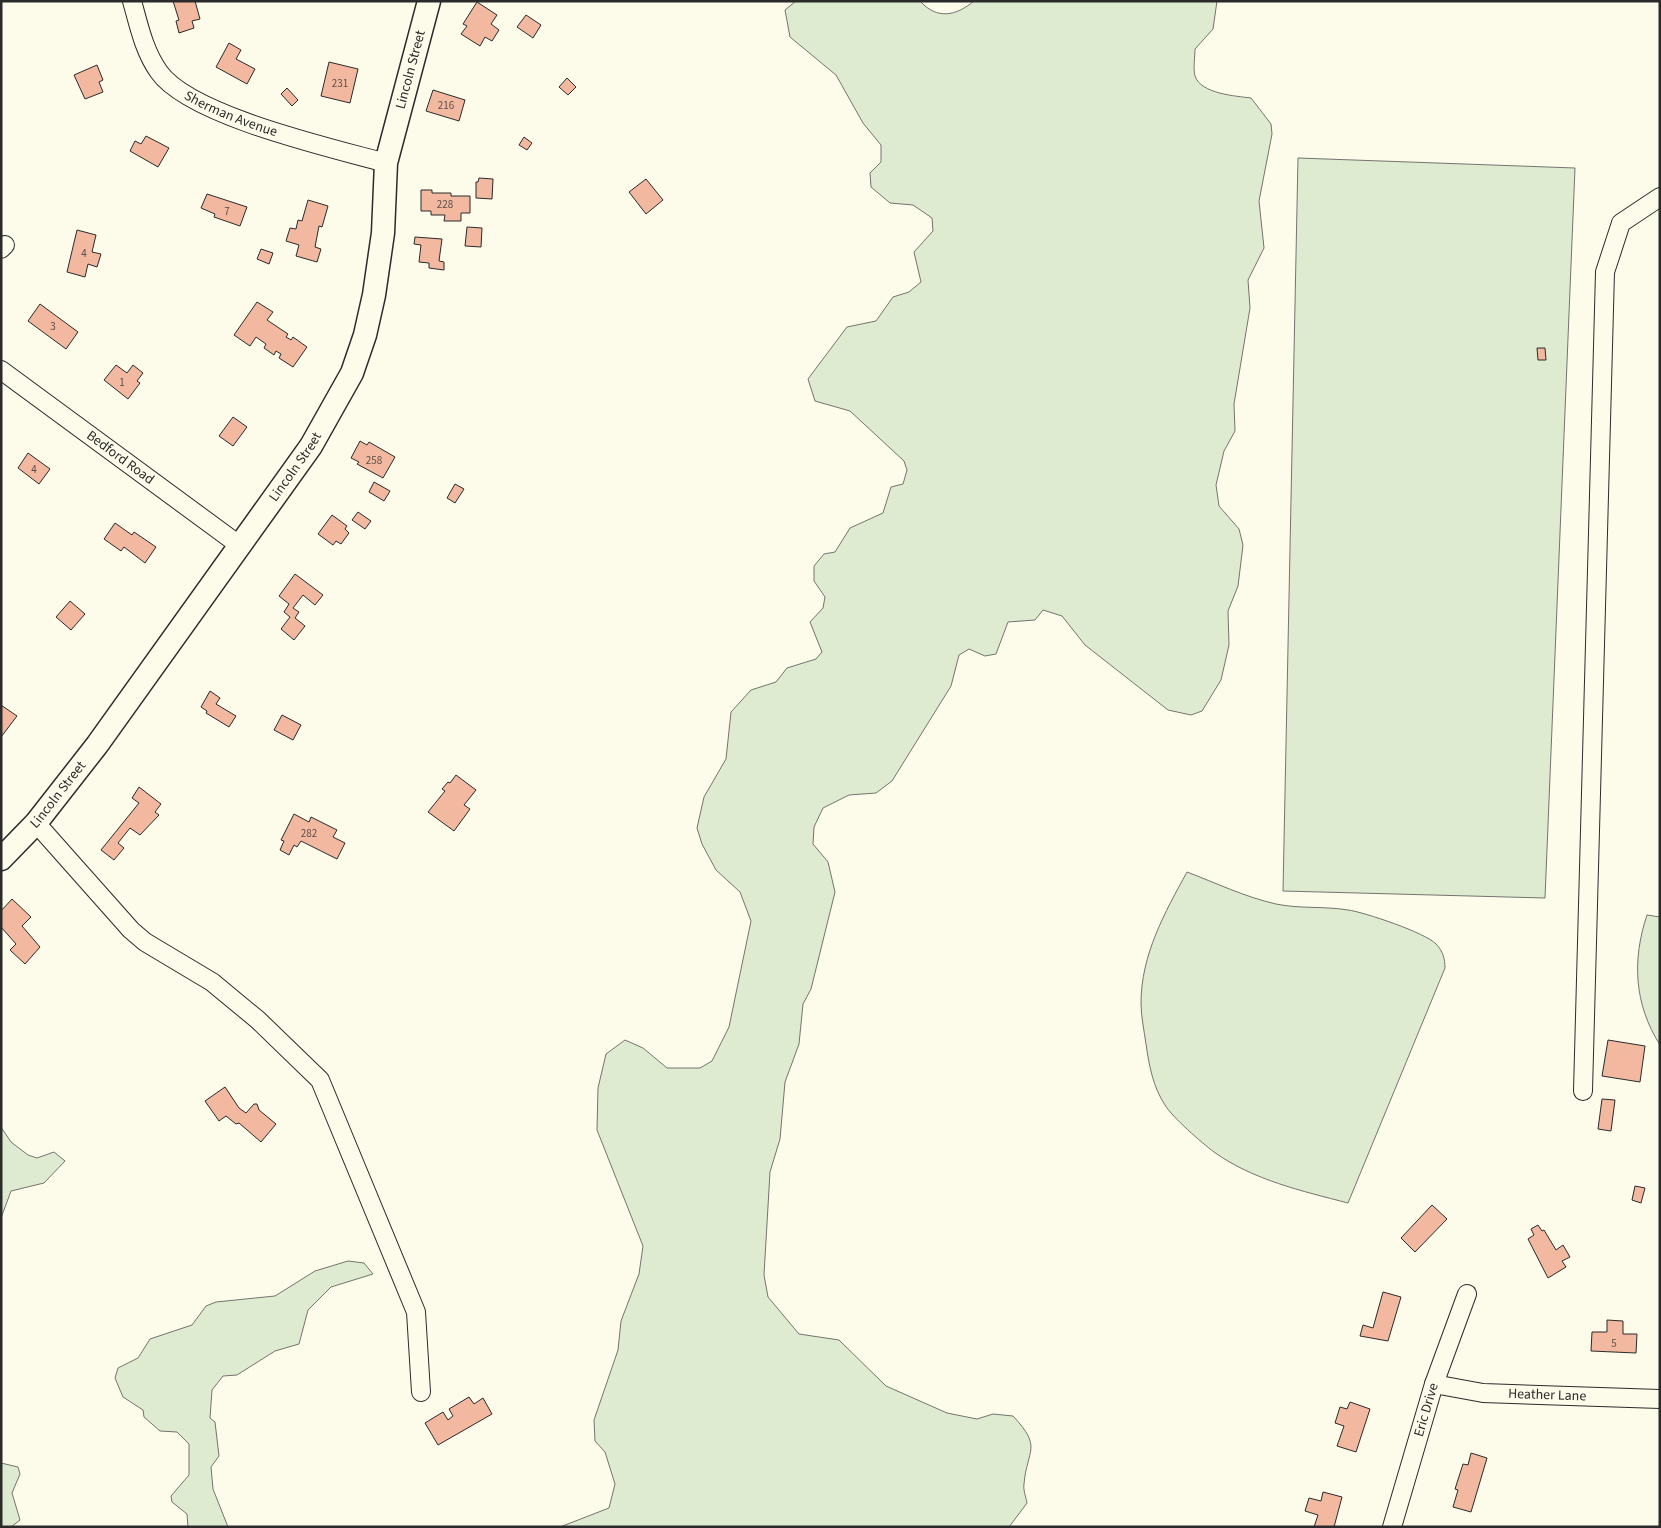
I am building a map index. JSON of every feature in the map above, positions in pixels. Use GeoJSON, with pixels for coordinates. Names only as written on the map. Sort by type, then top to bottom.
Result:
{"type":"FeatureCollection","features":[{"type":"Feature","properties":{"kind":"main road","name":"Lincoln Street"},"geometry":{"type":"LineString","coordinates":[[1,859],[36,823],[97,745],[310,446],[352,373],[374,295],[383,233],[386,163],[429,1]]}},
{"type":"Feature","properties":{"kind":"street","name":"Sherman Avenue"},"geometry":{"type":"LineString","coordinates":[[132,1],[145,47],[160,73],[176,90],[201,103],[261,128],[386,163]]}},
{"type":"Feature","properties":{"kind":"street"},"geometry":{"type":"LineString","coordinates":[[1583,1091],[1605,272],[1621,223],[1660,197]]}},
{"type":"Feature","properties":{"kind":"street","name":"Bedford Road"},"geometry":{"type":"LineString","coordinates":[[1,370],[239,545]]}},
{"type":"Feature","properties":{"kind":"street"},"geometry":{"type":"LineString","coordinates":[[36,823],[131,930],[145,942],[212,982],[258,1020],[320,1080],[416,1312],[421,1392]]}},
{"type":"Feature","properties":{"kind":"street","name":"Eric Drive"},"geometry":{"type":"LineString","coordinates":[[1392,1527],[1434,1384],[1467,1294]]}},
{"type":"Feature","properties":{"kind":"street","name":"Heather Lane"},"geometry":{"type":"LineString","coordinates":[[1434,1384],[1483,1392],[1660,1399]]}},
{"type":"Feature","properties":{"kind":"green space"},"geometry":{"type":"Polygon","coordinates":[[[796,1],[920,1],[933,11],[947,14],[960,10],[974,1],[1217,1],[1213,29],[1195,49],[1195,76],[1204,87],[1211,90],[1228,95],[1251,98],[1271,124],[1272,134],[1259,201],[1264,248],[1248,280],[1250,308],[1234,404],[1235,431],[1224,451],[1216,485],[1219,506],[1239,529],[1243,545],[1238,586],[1228,611],[1229,645],[1221,680],[1202,711],[1191,715],[1168,710],[1085,645],[1062,616],[1043,610],[1035,620],[1008,622],[996,654],[985,656],[969,649],[959,655],[951,686],[892,781],[876,793],[849,795],[823,808],[814,827],[813,844],[828,862],[835,892],[811,989],[803,1004],[799,1044],[785,1082],[780,1139],[770,1172],[764,1275],[768,1297],[799,1334],[839,1340],[886,1386],[947,1413],[977,1419],[993,1414],[1013,1416],[1028,1435],[1031,1449],[1024,1486],[1027,1503],[1009,1527],[560,1527],[609,1508],[615,1484],[605,1452],[595,1441],[594,1420],[618,1350],[621,1321],[639,1274],[643,1246],[597,1130],[598,1088],[606,1054],[625,1040],[643,1048],[667,1068],[700,1068],[712,1061],[729,1027],[751,921],[740,892],[716,870],[702,844],[697,828],[704,797],[726,759],[731,712],[751,690],[776,682],[787,668],[816,659],[822,652],[810,622],[823,608],[825,597],[814,581],[814,566],[824,554],[835,552],[850,528],[883,513],[891,487],[903,484],[907,470],[904,461],[850,411],[815,401],[808,379],[847,327],[876,321],[893,297],[909,292],[921,282],[914,252],[933,231],[932,218],[913,205],[890,203],[871,187],[870,173],[881,162],[881,145],[863,123],[836,75],[790,37],[785,10],[796,1]]]}},
{"type":"Feature","properties":{"kind":"green space"},"geometry":{"type":"Polygon","coordinates":[[[1298,158],[1575,168],[1545,898],[1283,891],[1298,158]]]}},
{"type":"Feature","properties":{"kind":"green space"},"geometry":{"type":"Polygon","coordinates":[[[1187,872],[1242,894],[1276,904],[1348,910],[1380,919],[1430,939],[1442,952],[1445,968],[1348,1203],[1278,1184],[1229,1162],[1202,1143],[1188,1130],[1169,1110],[1157,1091],[1147,1052],[1141,1003],[1142,985],[1145,968],[1156,935],[1187,872]]]}},
{"type":"Feature","properties":{"kind":"green space"},"geometry":{"type":"Polygon","coordinates":[[[1647,915],[1660,917],[1660,1045],[1645,1014],[1638,982],[1639,949],[1647,915]]]}},
{"type":"Feature","properties":{"kind":"green space"},"geometry":{"type":"Polygon","coordinates":[[[1,1127],[11,1142],[28,1155],[37,1158],[54,1152],[65,1161],[44,1183],[11,1191],[1,1218],[1,1127]]]}},
{"type":"Feature","properties":{"kind":"green space"},"geometry":{"type":"Polygon","coordinates":[[[348,1261],[364,1263],[373,1274],[331,1287],[308,1310],[299,1344],[275,1351],[237,1375],[223,1376],[212,1390],[210,1418],[215,1422],[219,1456],[211,1467],[213,1489],[228,1527],[188,1527],[187,1514],[172,1502],[171,1496],[189,1475],[189,1444],[177,1432],[160,1431],[144,1417],[143,1410],[123,1397],[115,1378],[118,1368],[138,1358],[150,1339],[192,1325],[206,1306],[216,1302],[275,1296],[315,1271],[348,1261]]]}},
{"type":"Feature","properties":{"kind":"green space"},"geometry":{"type":"Polygon","coordinates":[[[1,1463],[18,1467],[20,1474],[12,1493],[20,1520],[11,1527],[1,1527],[1,1463]]]}},
{"type":"Feature","properties":{"kind":"building"},"geometry":{"type":"Polygon","coordinates":[[[173,1],[195,1],[200,19],[192,21],[194,28],[179,33],[176,21],[179,20],[173,1]]]}},
{"type":"Feature","properties":{"kind":"building"},"geometry":{"type":"Polygon","coordinates":[[[477,2],[497,15],[491,24],[499,30],[492,41],[485,37],[480,46],[461,34],[467,26],[463,24],[477,2]]]}},
{"type":"Feature","properties":{"kind":"building"},"geometry":{"type":"Polygon","coordinates":[[[526,15],[541,25],[533,38],[517,27],[526,15]]]}},
{"type":"Feature","properties":{"kind":"building"},"geometry":{"type":"Polygon","coordinates":[[[229,43],[241,50],[236,59],[255,69],[247,84],[216,67],[229,43]]]}},
{"type":"Feature","properties":{"kind":"building"},"geometry":{"type":"Polygon","coordinates":[[[329,62],[358,69],[350,103],[321,96],[329,62]]]}},
{"type":"Feature","properties":{"kind":"building"},"geometry":{"type":"Polygon","coordinates":[[[97,65],[103,80],[99,82],[103,92],[85,99],[74,75],[97,65]]]}},
{"type":"Feature","properties":{"kind":"building"},"geometry":{"type":"Polygon","coordinates":[[[567,78],[576,87],[568,95],[559,87],[567,78]]]}},
{"type":"Feature","properties":{"kind":"building"},"geometry":{"type":"Polygon","coordinates":[[[287,88],[298,100],[292,106],[281,94],[287,88]]]}},
{"type":"Feature","properties":{"kind":"building"},"geometry":{"type":"Polygon","coordinates":[[[433,90],[465,100],[459,121],[426,111],[433,90]]]}},
{"type":"Feature","properties":{"kind":"building"},"geometry":{"type":"Polygon","coordinates":[[[146,136],[169,148],[158,167],[130,151],[135,141],[141,144],[146,136]]]}},
{"type":"Feature","properties":{"kind":"building"},"geometry":{"type":"Polygon","coordinates":[[[524,137],[532,143],[527,150],[519,145],[524,137]]]}},
{"type":"Feature","properties":{"kind":"building"},"geometry":{"type":"Polygon","coordinates":[[[479,178],[493,179],[492,199],[476,198],[476,182],[478,182],[479,178]]]}},
{"type":"Feature","properties":{"kind":"building"},"geometry":{"type":"Polygon","coordinates":[[[646,179],[663,200],[646,214],[629,192],[646,179]]]}},
{"type":"Feature","properties":{"kind":"building"},"geometry":{"type":"Polygon","coordinates":[[[421,190],[432,190],[432,193],[451,193],[451,196],[470,196],[470,213],[461,213],[461,221],[444,221],[445,215],[431,215],[431,211],[421,211],[421,190]]]}},
{"type":"Feature","properties":{"kind":"building"},"geometry":{"type":"Polygon","coordinates":[[[207,194],[247,207],[240,226],[214,217],[215,214],[201,208],[207,194]]]}},
{"type":"Feature","properties":{"kind":"building"},"geometry":{"type":"Polygon","coordinates":[[[308,200],[328,206],[322,227],[319,226],[315,247],[321,249],[317,262],[296,256],[299,245],[286,241],[290,228],[296,229],[298,220],[302,221],[308,200]]]}},
{"type":"Feature","properties":{"kind":"building"},"geometry":{"type":"Polygon","coordinates":[[[467,227],[482,228],[481,247],[465,246],[467,227]]]}},
{"type":"Feature","properties":{"kind":"building"},"geometry":{"type":"Polygon","coordinates":[[[77,230],[96,235],[92,252],[101,254],[97,267],[88,264],[85,277],[67,272],[77,230]]]}},
{"type":"Feature","properties":{"kind":"building"},"geometry":{"type":"Polygon","coordinates":[[[415,237],[442,239],[439,261],[444,262],[444,270],[429,268],[429,263],[419,262],[421,245],[414,244],[415,237]]]}},
{"type":"Feature","properties":{"kind":"building"},"geometry":{"type":"Polygon","coordinates":[[[261,249],[273,253],[269,264],[257,259],[261,249]]]}},
{"type":"Feature","properties":{"kind":"building"},"geometry":{"type":"Polygon","coordinates":[[[257,302],[273,312],[267,320],[288,334],[286,337],[291,340],[293,337],[307,347],[293,367],[279,358],[281,354],[276,351],[274,355],[264,348],[266,344],[256,337],[250,346],[234,335],[257,302]]]}},
{"type":"Feature","properties":{"kind":"building"},"geometry":{"type":"Polygon","coordinates":[[[40,304],[78,332],[66,349],[28,321],[40,304]]]}},
{"type":"Feature","properties":{"kind":"building"},"geometry":{"type":"Polygon","coordinates":[[[1537,348],[1545,348],[1546,360],[1538,360],[1537,348]]]}},
{"type":"Feature","properties":{"kind":"building"},"geometry":{"type":"Polygon","coordinates":[[[116,365],[127,373],[133,365],[143,373],[137,381],[140,383],[128,399],[104,380],[116,365]]]}},
{"type":"Feature","properties":{"kind":"building"},"geometry":{"type":"Polygon","coordinates":[[[233,417],[247,427],[233,446],[219,436],[233,417]]]}},
{"type":"Feature","properties":{"kind":"building"},"geometry":{"type":"Polygon","coordinates":[[[360,441],[367,445],[369,442],[395,457],[383,478],[357,464],[359,462],[351,458],[360,441]]]}},
{"type":"Feature","properties":{"kind":"building"},"geometry":{"type":"Polygon","coordinates":[[[28,453],[50,469],[39,484],[18,468],[28,453]]]}},
{"type":"Feature","properties":{"kind":"building"},"geometry":{"type":"Polygon","coordinates":[[[374,482],[390,491],[384,501],[369,492],[374,482]]]}},
{"type":"Feature","properties":{"kind":"building"},"geometry":{"type":"Polygon","coordinates":[[[455,484],[464,489],[455,503],[447,498],[455,484]]]}},
{"type":"Feature","properties":{"kind":"building"},"geometry":{"type":"Polygon","coordinates":[[[358,512],[371,521],[365,529],[352,520],[358,512]]]}},
{"type":"Feature","properties":{"kind":"building"},"geometry":{"type":"Polygon","coordinates":[[[332,515],[347,526],[345,529],[349,533],[341,544],[336,541],[333,545],[318,534],[332,515]]]}},
{"type":"Feature","properties":{"kind":"building"},"geometry":{"type":"Polygon","coordinates":[[[115,523],[132,535],[134,532],[156,547],[145,563],[124,547],[121,551],[104,539],[115,523]]]}},
{"type":"Feature","properties":{"kind":"building"},"geometry":{"type":"Polygon","coordinates":[[[295,574],[323,595],[315,605],[303,595],[293,608],[299,612],[295,618],[305,626],[294,640],[281,629],[290,617],[284,612],[289,604],[279,596],[295,574]]]}},
{"type":"Feature","properties":{"kind":"building"},"geometry":{"type":"Polygon","coordinates":[[[70,601],[85,614],[71,630],[56,617],[70,601]]]}},
{"type":"Feature","properties":{"kind":"building"},"geometry":{"type":"Polygon","coordinates":[[[210,691],[220,698],[216,704],[236,716],[229,727],[206,713],[207,711],[201,707],[210,691]]]}},
{"type":"Feature","properties":{"kind":"building"},"geometry":{"type":"Polygon","coordinates":[[[1,705],[17,716],[1,737],[1,705]]]}},
{"type":"Feature","properties":{"kind":"building"},"geometry":{"type":"Polygon","coordinates":[[[282,715],[301,725],[293,740],[274,730],[282,715]]]}},
{"type":"Feature","properties":{"kind":"building"},"geometry":{"type":"Polygon","coordinates":[[[456,775],[476,790],[464,805],[470,809],[454,831],[428,812],[445,791],[442,789],[456,775]]]}},
{"type":"Feature","properties":{"kind":"building"},"geometry":{"type":"Polygon","coordinates":[[[139,787],[161,804],[155,812],[159,815],[140,835],[130,828],[118,843],[124,848],[114,860],[101,850],[139,803],[132,798],[139,787]]]}},
{"type":"Feature","properties":{"kind":"building"},"geometry":{"type":"Polygon","coordinates":[[[294,814],[309,822],[311,817],[337,830],[333,837],[345,843],[337,859],[301,841],[297,847],[294,845],[289,855],[280,850],[284,841],[281,840],[294,814]]]}},
{"type":"Feature","properties":{"kind":"building"},"geometry":{"type":"Polygon","coordinates":[[[12,899],[31,917],[22,926],[40,947],[25,964],[10,950],[16,944],[1,927],[1,911],[12,899]]]}},
{"type":"Feature","properties":{"kind":"building"},"geometry":{"type":"Polygon","coordinates":[[[1608,1040],[1645,1046],[1640,1082],[1602,1076],[1608,1040]]]}},
{"type":"Feature","properties":{"kind":"building"},"geometry":{"type":"Polygon","coordinates":[[[225,1087],[239,1108],[246,1113],[254,1104],[257,1104],[259,1110],[276,1124],[261,1142],[239,1123],[236,1124],[226,1116],[219,1121],[205,1101],[225,1087]]]}},
{"type":"Feature","properties":{"kind":"building"},"geometry":{"type":"Polygon","coordinates":[[[1602,1099],[1615,1100],[1611,1131],[1598,1129],[1602,1099]]]}},
{"type":"Feature","properties":{"kind":"building"},"geometry":{"type":"Polygon","coordinates":[[[1635,1186],[1645,1188],[1641,1203],[1632,1200],[1635,1186]]]}},
{"type":"Feature","properties":{"kind":"building"},"geometry":{"type":"Polygon","coordinates":[[[1432,1205],[1447,1219],[1415,1252],[1401,1238],[1432,1205]]]}},
{"type":"Feature","properties":{"kind":"building"},"geometry":{"type":"Polygon","coordinates":[[[1538,1225],[1542,1231],[1544,1230],[1556,1250],[1563,1245],[1570,1257],[1562,1261],[1566,1267],[1548,1278],[1528,1239],[1534,1235],[1531,1229],[1538,1225]]]}},
{"type":"Feature","properties":{"kind":"building"},"geometry":{"type":"Polygon","coordinates":[[[1383,1292],[1401,1297],[1388,1341],[1360,1336],[1363,1325],[1373,1328],[1383,1292]]]}},
{"type":"Feature","properties":{"kind":"building"},"geometry":{"type":"Polygon","coordinates":[[[1607,1320],[1623,1321],[1623,1334],[1637,1334],[1636,1353],[1591,1351],[1592,1332],[1607,1332],[1607,1320]]]}},
{"type":"Feature","properties":{"kind":"building"},"geometry":{"type":"Polygon","coordinates":[[[469,1397],[474,1404],[483,1398],[492,1414],[438,1445],[425,1423],[443,1412],[448,1420],[453,1416],[449,1409],[469,1397]]]}},
{"type":"Feature","properties":{"kind":"building"},"geometry":{"type":"Polygon","coordinates":[[[1350,1402],[1370,1409],[1356,1452],[1337,1446],[1344,1426],[1335,1423],[1340,1407],[1347,1409],[1350,1402]]]}},
{"type":"Feature","properties":{"kind":"building"},"geometry":{"type":"Polygon","coordinates":[[[1471,1453],[1487,1458],[1471,1512],[1453,1507],[1458,1490],[1455,1489],[1463,1464],[1468,1465],[1471,1453]]]}},
{"type":"Feature","properties":{"kind":"building"},"geometry":{"type":"Polygon","coordinates":[[[1323,1492],[1342,1497],[1334,1527],[1314,1527],[1318,1515],[1305,1511],[1309,1498],[1321,1501],[1323,1492]]]}}]}
